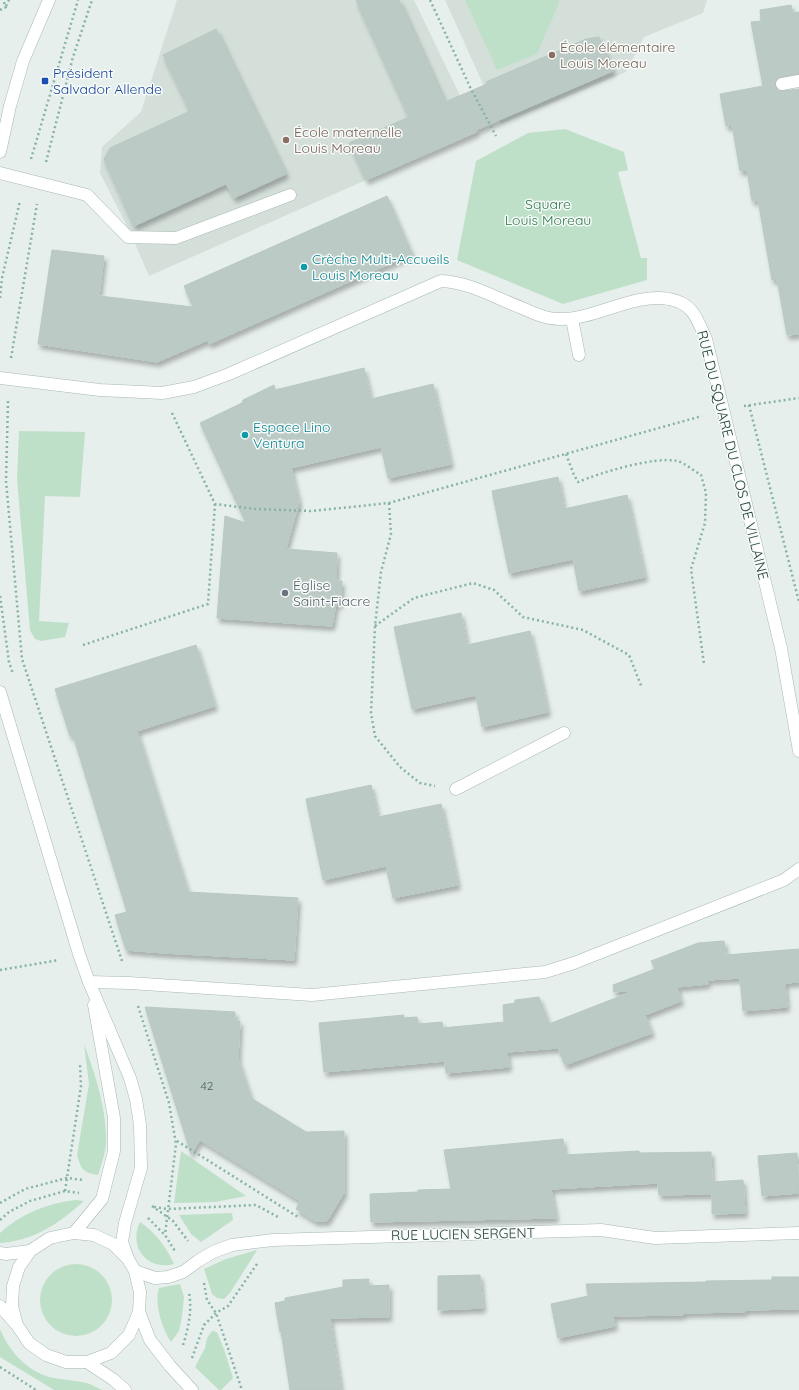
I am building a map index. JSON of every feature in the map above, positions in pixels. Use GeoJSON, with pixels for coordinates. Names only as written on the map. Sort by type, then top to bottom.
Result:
{"type":"FeatureCollection","features":[{"type":"Feature","properties":{"kind":"street"},"geometry":{"type":"LineString","coordinates":[[0,152],[10,106],[23,61],[49,0]]}},
{"type":"Feature","properties":{"kind":"street"},"geometry":{"type":"LineString","coordinates":[[782,84],[799,81]]}},
{"type":"Feature","properties":{"kind":"street"},"geometry":{"type":"LineString","coordinates":[[0,173],[87,195],[128,237],[176,238],[290,195]]}},
{"type":"Feature","properties":{"kind":"street","name":"RUE DU SQUARE DU CLOS DE VILLAINE"},"geometry":{"type":"LineString","coordinates":[[4,378],[17,381],[100,390],[162,392],[194,387],[229,374],[441,281],[453,282],[484,292],[544,318],[572,319],[652,297],[670,299],[683,303],[694,313],[706,339],[781,648],[799,751]]}},
{"type":"Feature","properties":{"kind":"street"},"geometry":{"type":"LineString","coordinates":[[572,319],[579,355]]}},
{"type":"Feature","properties":{"kind":"street"},"geometry":{"type":"LineString","coordinates":[[0,692],[89,982],[130,1078],[136,1099],[140,1125],[141,1168],[125,1223],[122,1242],[128,1259],[135,1271],[140,1292],[139,1312],[129,1335],[111,1352],[87,1362],[66,1362],[46,1355],[30,1343],[17,1325],[0,1306]]}},
{"type":"Feature","properties":{"kind":"street"},"geometry":{"type":"LineString","coordinates":[[456,789],[564,733]]}},
{"type":"Feature","properties":{"kind":"street"},"geometry":{"type":"LineString","coordinates":[[89,982],[129,983],[312,996],[544,972],[574,963],[784,880],[799,869]]}},
{"type":"Feature","properties":{"kind":"street"},"geometry":{"type":"LineString","coordinates":[[74,1232],[102,1199],[114,1151],[114,1118],[89,982]]}},
{"type":"Feature","properties":{"kind":"street","name":"RUE LUCIEN SERGENT"},"geometry":{"type":"LineString","coordinates":[[135,1271],[155,1278],[168,1277],[183,1272],[213,1252],[232,1245],[273,1240],[601,1230],[655,1238],[799,1233]]}},
{"type":"Feature","properties":{"kind":"street"},"geometry":{"type":"LineString","coordinates":[[17,1325],[12,1306],[13,1286],[19,1267],[30,1251],[50,1238],[74,1232],[94,1235],[113,1244],[128,1259]]}},
{"type":"Feature","properties":{"kind":"street"},"geometry":{"type":"LineString","coordinates":[[0,1253],[6,1254],[30,1251]]}},
{"type":"Feature","properties":{"kind":"street"},"geometry":{"type":"LineString","coordinates":[[139,1312],[150,1340],[170,1366],[192,1390]]}},
{"type":"Feature","properties":{"kind":"street"},"geometry":{"type":"LineString","coordinates":[[87,1362],[114,1380],[125,1390]]}},
{"type":"Feature","properties":{"kind":"path"},"geometry":{"type":"LineString","coordinates":[[3,0],[6,7]]}},
{"type":"Feature","properties":{"kind":"path"},"geometry":{"type":"LineString","coordinates":[[0,10],[6,7],[9,0]]}},
{"type":"Feature","properties":{"kind":"path"},"geometry":{"type":"LineString","coordinates":[[0,298],[2,278],[25,179],[78,0]]}},
{"type":"Feature","properties":{"kind":"path"},"geometry":{"type":"LineString","coordinates":[[92,0],[73,57],[40,183],[13,342],[4,378],[6,481],[22,659],[169,1103],[176,1141],[165,1235]]}},
{"type":"Feature","properties":{"kind":"path"},"geometry":{"type":"LineString","coordinates":[[430,0],[470,87],[496,136]]}},
{"type":"Feature","properties":{"kind":"path"},"geometry":{"type":"LineString","coordinates":[[83,645],[208,604],[214,504],[162,392]]}},
{"type":"Feature","properties":{"kind":"path"},"geometry":{"type":"LineString","coordinates":[[749,405],[799,602]]}},
{"type":"Feature","properties":{"kind":"path"},"geometry":{"type":"LineString","coordinates":[[214,504],[255,509],[312,511],[389,503],[618,440]]}},
{"type":"Feature","properties":{"kind":"path"},"geometry":{"type":"LineString","coordinates":[[566,454],[578,482],[600,473],[656,461],[678,461],[701,475],[706,493],[705,523],[691,569],[704,664]]}},
{"type":"Feature","properties":{"kind":"path"},"geometry":{"type":"LineString","coordinates":[[389,503],[391,534],[381,572],[375,626],[371,712],[375,736],[400,767],[420,783],[456,789]]}},
{"type":"Feature","properties":{"kind":"path"},"geometry":{"type":"LineString","coordinates":[[375,626],[414,598],[473,583],[494,590],[523,617],[583,630],[629,655],[642,688]]}},
{"type":"Feature","properties":{"kind":"path"},"geometry":{"type":"LineString","coordinates":[[0,596],[9,662]]}},
{"type":"Feature","properties":{"kind":"path"},"geometry":{"type":"LineString","coordinates":[[0,970],[61,959],[62,966]]}},
{"type":"Feature","properties":{"kind":"path"},"geometry":{"type":"LineString","coordinates":[[65,1192],[81,1086],[80,1059]]}},
{"type":"Feature","properties":{"kind":"path"},"geometry":{"type":"LineString","coordinates":[[176,1141],[330,1238]]}},
{"type":"Feature","properties":{"kind":"path"},"geometry":{"type":"LineString","coordinates":[[0,1203],[25,1189],[67,1178],[89,1180],[105,1185]]}},
{"type":"Feature","properties":{"kind":"path"},"geometry":{"type":"LineString","coordinates":[[0,1220],[9,1212],[30,1201],[65,1192],[86,1194]]}},
{"type":"Feature","properties":{"kind":"path"},"geometry":{"type":"LineString","coordinates":[[147,1217],[154,1207],[168,1209],[256,1205],[282,1219]]}},
{"type":"Feature","properties":{"kind":"path"},"geometry":{"type":"LineString","coordinates":[[190,1361],[195,1352],[204,1325],[216,1313],[228,1306],[273,1240]]}},
{"type":"Feature","properties":{"kind":"path"},"geometry":{"type":"LineString","coordinates":[[216,1313],[242,1390]]}},
{"type":"Feature","properties":{"kind":"path"},"geometry":{"type":"LineString","coordinates":[[0,1368],[36,1390]]}},
{"type":"Feature","properties":{"kind":"shaded area","name":"École maternelle Louis Moreau"},"geometry":{"type":"Polygon","coordinates":[[[177,0],[414,0],[478,133],[409,161],[149,276],[130,232],[100,173],[102,147],[141,112],[177,0]]]}},
{"type":"Feature","properties":{"kind":"shaded area","name":"École élémentaire Louis Moreau"},"geometry":{"type":"Polygon","coordinates":[[[445,0],[707,0],[703,13],[644,37],[626,72],[501,124],[445,0]]]}},
{"type":"Feature","properties":{"kind":"green space"},"geometry":{"type":"Polygon","coordinates":[[[465,0],[558,0],[559,3],[537,54],[497,70],[465,0]]]}},
{"type":"Feature","properties":{"kind":"green space","name":"Square Louis Moreau"},"geometry":{"type":"Polygon","coordinates":[[[565,129],[624,152],[628,170],[618,172],[641,258],[647,258],[647,280],[563,304],[457,260],[476,161],[528,133],[565,129]]]}},
{"type":"Feature","properties":{"kind":"green space"},"geometry":{"type":"Polygon","coordinates":[[[19,431],[85,432],[80,497],[45,496],[39,621],[69,623],[65,637],[41,641],[35,639],[30,630],[17,479],[19,431]]]}},
{"type":"Feature","properties":{"kind":"green space"},"geometry":{"type":"Polygon","coordinates":[[[84,1044],[99,1089],[104,1112],[106,1146],[98,1175],[83,1170],[77,1155],[89,1084],[84,1044]]]}},
{"type":"Feature","properties":{"kind":"green space"},"geometry":{"type":"Polygon","coordinates":[[[181,1151],[246,1196],[216,1202],[174,1203],[181,1151]]]}},
{"type":"Feature","properties":{"kind":"green space"},"geometry":{"type":"Polygon","coordinates":[[[76,1200],[84,1201],[65,1217],[45,1230],[24,1239],[0,1243],[0,1233],[16,1220],[35,1210],[76,1200]]]}},
{"type":"Feature","properties":{"kind":"green space"},"geometry":{"type":"Polygon","coordinates":[[[232,1213],[233,1220],[201,1242],[191,1234],[179,1215],[232,1213]]]}},
{"type":"Feature","properties":{"kind":"green space"},"geometry":{"type":"Polygon","coordinates":[[[140,1222],[160,1241],[174,1264],[156,1264],[142,1255],[136,1240],[140,1222]]]}},
{"type":"Feature","properties":{"kind":"green space"},"geometry":{"type":"Polygon","coordinates":[[[257,1250],[230,1293],[224,1299],[217,1298],[212,1294],[204,1269],[226,1259],[257,1250]]]}},
{"type":"Feature","properties":{"kind":"green space"},"geometry":{"type":"Polygon","coordinates":[[[76,1264],[96,1270],[106,1280],[112,1300],[106,1320],[96,1330],[76,1336],[56,1330],[46,1320],[40,1300],[46,1280],[56,1270],[76,1264]]]}},
{"type":"Feature","properties":{"kind":"green space"},"geometry":{"type":"Polygon","coordinates":[[[180,1284],[184,1297],[182,1316],[179,1331],[171,1342],[160,1316],[158,1308],[158,1294],[159,1288],[180,1284]]]}},
{"type":"Feature","properties":{"kind":"green space"},"geometry":{"type":"Polygon","coordinates":[[[0,1329],[13,1352],[33,1370],[49,1377],[77,1381],[103,1390],[54,1390],[0,1357],[0,1329]]]}},
{"type":"Feature","properties":{"kind":"green space"},"geometry":{"type":"Polygon","coordinates":[[[212,1331],[217,1332],[233,1378],[221,1390],[219,1390],[195,1367],[205,1348],[207,1338],[212,1331]]]}},
{"type":"Feature","properties":{"kind":"building"},"geometry":{"type":"Polygon","coordinates":[[[356,0],[399,0],[445,102],[487,84],[486,82],[586,39],[599,37],[613,71],[476,130],[477,132],[366,180],[349,143],[409,117],[356,0]]]}},
{"type":"Feature","properties":{"kind":"building"},"geometry":{"type":"Polygon","coordinates":[[[791,5],[793,13],[799,12],[799,74],[780,77],[777,79],[775,85],[780,91],[799,89],[799,334],[787,335],[777,279],[772,280],[758,200],[752,201],[747,170],[740,171],[732,125],[726,126],[720,94],[763,86],[751,22],[761,21],[760,10],[791,5]]]}},
{"type":"Feature","properties":{"kind":"building"},"geometry":{"type":"Polygon","coordinates":[[[216,29],[286,174],[234,198],[226,184],[134,226],[104,159],[110,148],[190,111],[163,55],[216,29]]]}},
{"type":"Feature","properties":{"kind":"building"},"geometry":{"type":"Polygon","coordinates":[[[387,196],[412,254],[209,344],[208,340],[157,362],[38,344],[52,250],[104,256],[99,296],[193,307],[184,286],[387,196]]]}},
{"type":"Feature","properties":{"kind":"building"},"geometry":{"type":"Polygon","coordinates":[[[364,368],[371,399],[433,384],[451,464],[388,478],[381,447],[291,468],[299,502],[286,549],[337,553],[336,581],[342,581],[340,604],[336,604],[332,626],[217,618],[225,516],[246,523],[200,423],[242,403],[243,400],[274,385],[275,390],[364,368]]]}},
{"type":"Feature","properties":{"kind":"building"},"geometry":{"type":"Polygon","coordinates":[[[558,477],[564,509],[627,495],[645,577],[579,591],[573,559],[509,573],[492,491],[558,477]]]}},
{"type":"Feature","properties":{"kind":"building"},"geometry":{"type":"Polygon","coordinates":[[[461,613],[467,645],[530,631],[548,712],[482,727],[476,695],[412,709],[394,627],[461,613]]]}},
{"type":"Feature","properties":{"kind":"building"},"geometry":{"type":"Polygon","coordinates":[[[196,645],[215,706],[137,731],[188,892],[298,898],[294,960],[126,950],[115,915],[127,912],[73,735],[70,736],[55,689],[196,645]]]}},
{"type":"Feature","properties":{"kind":"building"},"geometry":{"type":"Polygon","coordinates":[[[371,785],[378,817],[441,804],[458,885],[393,898],[386,866],[323,880],[306,799],[371,785]]]}},
{"type":"Feature","properties":{"kind":"building"},"geometry":{"type":"Polygon","coordinates":[[[724,941],[726,955],[799,949],[799,982],[785,983],[787,1007],[743,1011],[740,978],[707,980],[708,984],[677,987],[681,1001],[645,1015],[652,1033],[565,1065],[558,1048],[507,1052],[509,1067],[446,1073],[445,1061],[324,1072],[319,1023],[404,1015],[403,1018],[417,1017],[418,1024],[442,1022],[443,1028],[504,1022],[503,1005],[515,1003],[515,1000],[539,997],[549,1024],[636,990],[614,992],[613,985],[655,969],[651,961],[698,943],[724,941]]]}},
{"type":"Feature","properties":{"kind":"building"},"geometry":{"type":"Polygon","coordinates":[[[145,1007],[235,1012],[235,1021],[240,1021],[238,1059],[251,1098],[306,1132],[344,1131],[344,1193],[327,1221],[315,1221],[296,1209],[300,1201],[200,1140],[191,1154],[145,1007]]]}},
{"type":"Feature","properties":{"kind":"building"},"geometry":{"type":"Polygon","coordinates":[[[563,1139],[565,1155],[639,1151],[639,1153],[711,1152],[712,1182],[743,1180],[745,1213],[712,1214],[712,1194],[659,1195],[658,1183],[551,1189],[556,1218],[371,1222],[370,1194],[451,1189],[444,1150],[563,1139]]]}},
{"type":"Feature","properties":{"kind":"building"},"geometry":{"type":"Polygon","coordinates":[[[797,1153],[799,1193],[762,1196],[758,1156],[797,1153]]]}},
{"type":"Feature","properties":{"kind":"building"},"geometry":{"type":"Polygon","coordinates":[[[480,1275],[483,1308],[438,1310],[438,1276],[480,1275]]]}},
{"type":"Feature","properties":{"kind":"building"},"geometry":{"type":"Polygon","coordinates":[[[772,1277],[799,1277],[799,1309],[683,1313],[683,1315],[613,1316],[615,1326],[558,1338],[551,1304],[588,1296],[586,1284],[772,1280],[772,1277]]]}},
{"type":"Feature","properties":{"kind":"building"},"geometry":{"type":"Polygon","coordinates":[[[369,1279],[368,1286],[389,1285],[389,1317],[330,1318],[341,1390],[290,1390],[275,1303],[285,1301],[285,1298],[343,1287],[343,1280],[369,1279]]]}},
{"type":"Feature","properties":{"kind":"place","name":"École élémentaire Louis Moreau"},"geometry":{"type":"Point","coordinates":[552,55]}},
{"type":"Feature","properties":{"kind":"place","name":"Président Salvador Allende"},"geometry":{"type":"Point","coordinates":[45,81]}},
{"type":"Feature","properties":{"kind":"place","name":"École maternelle Louis Moreau"},"geometry":{"type":"Point","coordinates":[286,140]}},
{"type":"Feature","properties":{"kind":"place","name":"Crèche Multi-Accueils Louis Moreau"},"geometry":{"type":"Point","coordinates":[304,267]}},
{"type":"Feature","properties":{"kind":"place","name":"Espace Lino Ventura"},"geometry":{"type":"Point","coordinates":[245,435]}},
{"type":"Feature","properties":{"kind":"place","name":"Église Saint-Fiacre"},"geometry":{"type":"Point","coordinates":[285,593]}}]}
